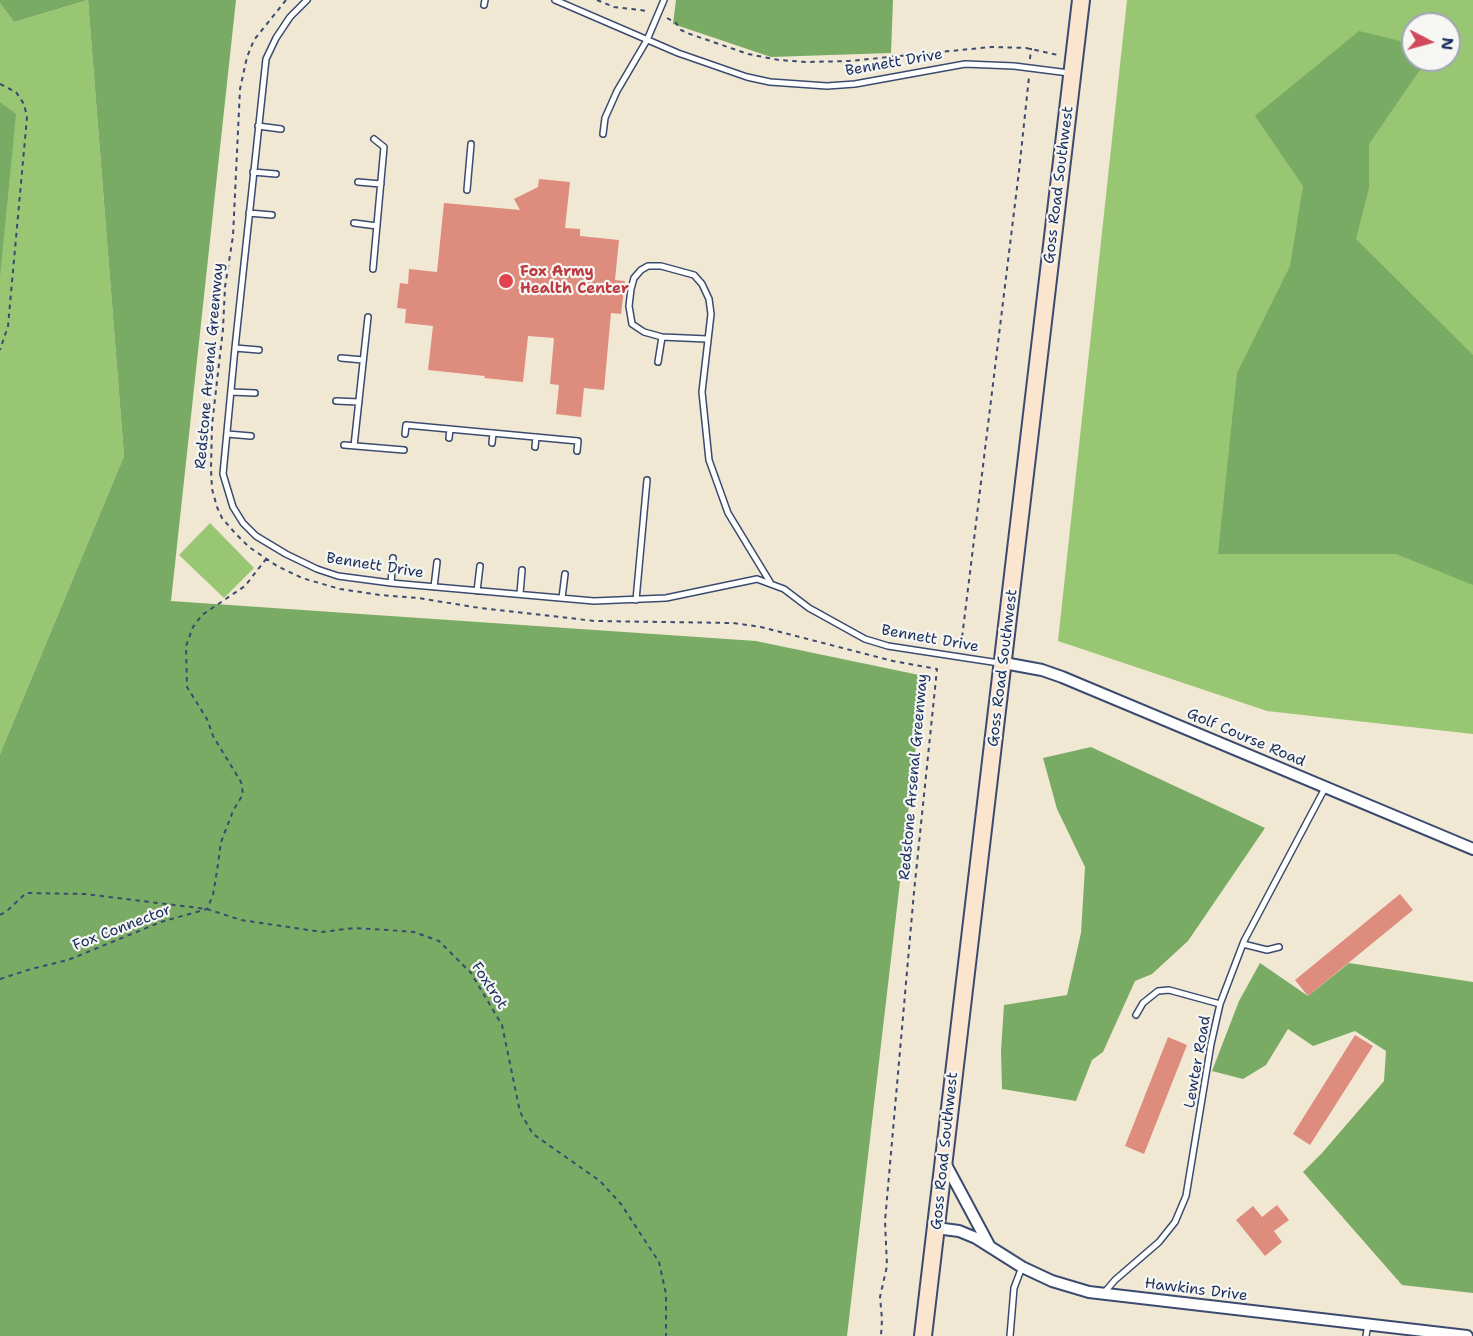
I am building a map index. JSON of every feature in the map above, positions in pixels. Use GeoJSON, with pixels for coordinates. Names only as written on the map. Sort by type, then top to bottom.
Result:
{"type":"FeatureCollection","features":[{"type":"Feature","properties":{"kind":"street","name":"Goss Road Southwest"},"geometry":{"type":"LineString","coordinates":[[923,1336],[1081,0]]}},
{"type":"Feature","properties":{"kind":"street","name":"Golf Course Road"},"geometry":{"type":"LineString","coordinates":[[1004,663],[1042,670],[1062,677],[1473,849]]}},
{"type":"Feature","properties":{"kind":"street"},"geometry":{"type":"LineString","coordinates":[[943,1158],[990,1245]]}},
{"type":"Feature","properties":{"kind":"street","name":"Hawkins Drive"},"geometry":{"type":"LineString","coordinates":[[936,1228],[959,1231],[990,1245],[1022,1267],[1052,1281],[1089,1292],[1367,1330],[1467,1336]]}},
{"type":"Feature","properties":{"kind":"lane","name":"Bennett Drive"},"geometry":{"type":"LineString","coordinates":[[308,0],[290,17],[266,59],[235,348],[223,474],[233,507],[243,523],[256,536],[286,554],[338,576],[477,591],[594,601],[636,600],[698,593],[757,579],[784,589],[817,613],[865,639],[888,646],[1004,663]]}},
{"type":"Feature","properties":{"kind":"lane","name":"Bennett Drive"},"geometry":{"type":"LineString","coordinates":[[555,0],[678,53],[747,77],[796,84],[855,84],[965,64],[1073,73]]}},
{"type":"Feature","properties":{"kind":"lane"},"geometry":{"type":"LineString","coordinates":[[603,134],[605,118],[617,91],[647,40],[664,0]]}},
{"type":"Feature","properties":{"kind":"lane"},"geometry":{"type":"LineString","coordinates":[[258,126],[281,129]]}},
{"type":"Feature","properties":{"kind":"lane"},"geometry":{"type":"LineString","coordinates":[[373,269],[384,147],[374,139]]}},
{"type":"Feature","properties":{"kind":"lane"},"geometry":{"type":"LineString","coordinates":[[467,190],[471,144]]}},
{"type":"Feature","properties":{"kind":"lane"},"geometry":{"type":"LineString","coordinates":[[253,172],[276,174]]}},
{"type":"Feature","properties":{"kind":"lane"},"geometry":{"type":"LineString","coordinates":[[358,182],[381,184]]}},
{"type":"Feature","properties":{"kind":"lane"},"geometry":{"type":"LineString","coordinates":[[249,213],[272,215]]}},
{"type":"Feature","properties":{"kind":"lane"},"geometry":{"type":"LineString","coordinates":[[354,223],[377,226]]}},
{"type":"Feature","properties":{"kind":"lane"},"geometry":{"type":"LineString","coordinates":[[707,339],[662,337],[644,332],[632,324],[629,306],[634,278],[641,270],[648,266],[678,269],[694,275],[702,284],[709,299],[711,314],[702,392],[710,460],[728,513],[770,582]]}},
{"type":"Feature","properties":{"kind":"lane"},"geometry":{"type":"LineString","coordinates":[[354,446],[368,317]]}},
{"type":"Feature","properties":{"kind":"lane"},"geometry":{"type":"LineString","coordinates":[[658,362],[662,337]]}},
{"type":"Feature","properties":{"kind":"lane"},"geometry":{"type":"LineString","coordinates":[[235,348],[259,350]]}},
{"type":"Feature","properties":{"kind":"lane"},"geometry":{"type":"LineString","coordinates":[[341,358],[363,360]]}},
{"type":"Feature","properties":{"kind":"lane"},"geometry":{"type":"LineString","coordinates":[[231,392],[255,393]]}},
{"type":"Feature","properties":{"kind":"lane"},"geometry":{"type":"LineString","coordinates":[[336,401],[359,402]]}},
{"type":"Feature","properties":{"kind":"lane"},"geometry":{"type":"LineString","coordinates":[[405,434],[406,425],[578,441],[577,451]]}},
{"type":"Feature","properties":{"kind":"lane"},"geometry":{"type":"LineString","coordinates":[[449,438],[450,429]]}},
{"type":"Feature","properties":{"kind":"lane"},"geometry":{"type":"LineString","coordinates":[[492,442],[493,433]]}},
{"type":"Feature","properties":{"kind":"lane"},"geometry":{"type":"LineString","coordinates":[[227,434],[251,436]]}},
{"type":"Feature","properties":{"kind":"lane"},"geometry":{"type":"LineString","coordinates":[[535,447],[536,437]]}},
{"type":"Feature","properties":{"kind":"lane"},"geometry":{"type":"LineString","coordinates":[[344,445],[404,450]]}},
{"type":"Feature","properties":{"kind":"lane"},"geometry":{"type":"LineString","coordinates":[[636,600],[647,480]]}},
{"type":"Feature","properties":{"kind":"lane"},"geometry":{"type":"LineString","coordinates":[[391,583],[393,558]]}},
{"type":"Feature","properties":{"kind":"lane"},"geometry":{"type":"LineString","coordinates":[[434,587],[436,562]]}},
{"type":"Feature","properties":{"kind":"lane"},"geometry":{"type":"LineString","coordinates":[[477,591],[480,566]]}},
{"type":"Feature","properties":{"kind":"lane"},"geometry":{"type":"LineString","coordinates":[[520,594],[522,570]]}},
{"type":"Feature","properties":{"kind":"lane"},"geometry":{"type":"LineString","coordinates":[[562,598],[565,574]]}},
{"type":"Feature","properties":{"kind":"lane","name":"Lewter Road"},"geometry":{"type":"LineString","coordinates":[[1103,1294],[1115,1280],[1159,1242],[1175,1222],[1186,1196],[1210,1044],[1220,1004],[1243,944],[1276,877],[1325,788]]}},
{"type":"Feature","properties":{"kind":"lane"},"geometry":{"type":"LineString","coordinates":[[1243,944],[1267,950],[1278,947]]}},
{"type":"Feature","properties":{"kind":"lane"},"geometry":{"type":"LineString","coordinates":[[1136,1016],[1143,1003],[1158,991],[1169,990],[1220,1004]]}},
{"type":"Feature","properties":{"kind":"lane"},"geometry":{"type":"LineString","coordinates":[[1010,1336],[1014,1288],[1022,1267]]}},
{"type":"Feature","properties":{"kind":"path","name":"Redstone Arsenal Greenway"},"geometry":{"type":"LineString","coordinates":[[286,0],[254,40],[240,89],[233,236],[225,287],[223,329],[212,425],[211,479],[217,507],[222,518],[235,533],[266,559],[302,578],[357,592],[418,597],[480,608],[596,621],[733,623],[761,627],[937,669],[885,1221],[887,1266],[880,1296],[881,1336]]}},
{"type":"Feature","properties":{"kind":"path"},"geometry":{"type":"LineString","coordinates":[[597,0],[614,7],[642,9],[670,20],[681,30],[690,34],[748,54],[779,60],[849,61],[962,49],[1031,48],[1063,55]]}},
{"type":"Feature","properties":{"kind":"path"},"geometry":{"type":"LineString","coordinates":[[959,658],[1018,182],[1031,48]]}},
{"type":"Feature","properties":{"kind":"path"},"geometry":{"type":"LineString","coordinates":[[0,84],[16,92],[24,104],[27,117],[8,326],[0,350]]}},
{"type":"Feature","properties":{"kind":"path"},"geometry":{"type":"LineString","coordinates":[[207,909],[213,895],[221,842],[233,811],[243,794],[242,782],[213,736],[207,719],[187,687],[186,646],[193,627],[202,615],[245,586],[266,559]]}},
{"type":"Feature","properties":{"kind":"path","name":"Foxtrot"},"geometry":{"type":"LineString","coordinates":[[0,915],[8,911],[26,893],[85,894],[207,909],[241,920],[322,932],[354,928],[414,932],[439,941],[471,973],[502,1025],[520,1112],[533,1134],[600,1180],[621,1204],[659,1262],[666,1294],[666,1336]]}},
{"type":"Feature","properties":{"kind":"path","name":"Fox Connector"},"geometry":{"type":"LineString","coordinates":[[0,979],[68,960],[161,922],[207,909]]}},
{"type":"Feature","properties":{"kind":"green space"},"geometry":{"type":"Polygon","coordinates":[[[0,0],[88,0],[14,22],[0,0]]]}},
{"type":"Feature","properties":{"kind":"green space"},"geometry":{"type":"Polygon","coordinates":[[[88,0],[124,456],[0,754],[0,3],[14,22],[88,0]]]}},
{"type":"Feature","properties":{"kind":"green space"},"geometry":{"type":"Polygon","coordinates":[[[88,0],[236,0],[171,601],[756,641],[924,676],[847,1336],[0,1336],[0,754],[124,456],[88,0]]]}},
{"type":"Feature","properties":{"kind":"green space"},"geometry":{"type":"Polygon","coordinates":[[[676,0],[893,0],[891,53],[771,57],[673,24],[676,0]]]}},
{"type":"Feature","properties":{"kind":"green space"},"geometry":{"type":"Polygon","coordinates":[[[1127,0],[1473,0],[1473,734],[1267,711],[1058,641],[1127,0]]]}},
{"type":"Feature","properties":{"kind":"green space"},"geometry":{"type":"Polygon","coordinates":[[[1359,31],[1401,41],[1401,72],[1418,72],[1369,144],[1369,188],[1356,239],[1473,355],[1473,585],[1396,554],[1218,554],[1237,373],[1290,266],[1303,186],[1255,116],[1359,31]]]}},
{"type":"Feature","properties":{"kind":"green space"},"geometry":{"type":"Polygon","coordinates":[[[0,102],[16,114],[0,277],[0,102]]]}},
{"type":"Feature","properties":{"kind":"green space"},"geometry":{"type":"Polygon","coordinates":[[[210,523],[254,568],[224,598],[179,555],[210,523]]]}},
{"type":"Feature","properties":{"kind":"green space"},"geometry":{"type":"Polygon","coordinates":[[[1091,747],[1265,828],[1188,941],[1152,974],[1135,981],[1103,1052],[1092,1060],[1076,1101],[1002,1089],[1001,1051],[1004,1005],[1067,995],[1081,933],[1085,867],[1057,809],[1043,758],[1091,747]]]}},
{"type":"Feature","properties":{"kind":"green space"},"geometry":{"type":"Polygon","coordinates":[[[1260,963],[1308,996],[1349,963],[1473,982],[1473,1293],[1402,1285],[1303,1172],[1384,1081],[1386,1051],[1355,1031],[1313,1046],[1288,1029],[1266,1065],[1243,1079],[1212,1071],[1239,1001],[1260,963]]]}},
{"type":"Feature","properties":{"kind":"building"},"geometry":{"type":"Polygon","coordinates":[[[539,179],[570,182],[565,228],[580,229],[580,236],[619,240],[615,280],[625,281],[621,314],[611,313],[604,390],[584,388],[581,417],[556,414],[559,385],[550,384],[554,338],[528,336],[523,382],[428,370],[433,326],[405,323],[406,309],[397,308],[400,283],[408,284],[409,269],[437,272],[444,203],[520,210],[514,199],[538,187],[539,179]]]}},
{"type":"Feature","properties":{"kind":"building"},"geometry":{"type":"Polygon","coordinates":[[[1400,894],[1413,910],[1308,996],[1295,980],[1400,894]]]}},
{"type":"Feature","properties":{"kind":"building"},"geometry":{"type":"Polygon","coordinates":[[[1355,1035],[1373,1046],[1310,1145],[1293,1134],[1355,1035]]]}},
{"type":"Feature","properties":{"kind":"building"},"geometry":{"type":"Polygon","coordinates":[[[1168,1037],[1187,1045],[1144,1154],[1125,1146],[1168,1037]]]}},
{"type":"Feature","properties":{"kind":"building"},"geometry":{"type":"Polygon","coordinates":[[[1277,1205],[1289,1220],[1274,1231],[1282,1242],[1265,1256],[1236,1220],[1253,1206],[1262,1217],[1277,1205]]]}},
{"type":"Feature","properties":{"kind":"place","name":"Fox Army Health Center"},"geometry":{"type":"Point","coordinates":[506,281]}}]}
